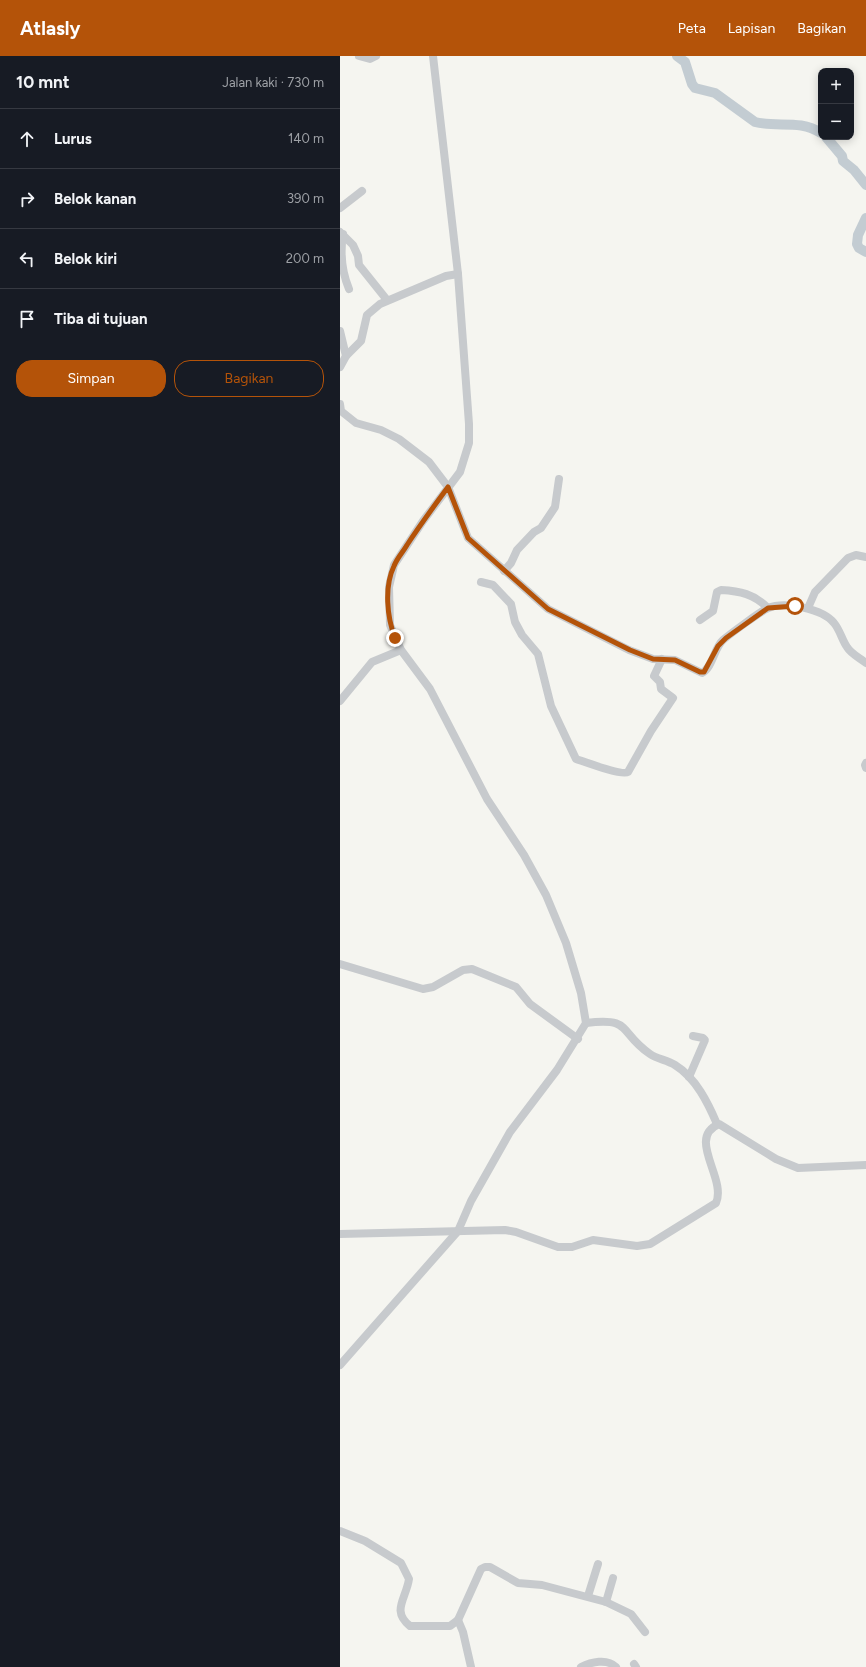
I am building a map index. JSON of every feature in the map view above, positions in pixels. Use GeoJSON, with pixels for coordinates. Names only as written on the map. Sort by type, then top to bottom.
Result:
{"type":"FeatureCollection","features":[{"type":"Feature","properties":{"kind":"street"},"geometry":{"type":"LineString","coordinates":[[359,56],[370,59],[376,56]]}},
{"type":"Feature","properties":{"kind":"street"},"geometry":{"type":"LineString","coordinates":[[340,1365],[458,1230],[471,1201],[510,1132],[578,1039],[586,1023],[581,994],[566,943],[546,895],[524,855],[487,799],[430,689],[401,650],[390,625],[388,606],[391,573],[394,565],[463,465],[469,437],[467,382],[451,276],[433,56]]}},
{"type":"Feature","properties":{"kind":"street"},"geometry":{"type":"LineString","coordinates":[[340,208],[362,192]]}},
{"type":"Feature","properties":{"kind":"street"},"geometry":{"type":"LineString","coordinates":[[342,233],[356,252],[358,263],[387,300]]}},
{"type":"Feature","properties":{"kind":"street"},"geometry":{"type":"LineString","coordinates":[[342,233],[341,260],[349,288]]}},
{"type":"Feature","properties":{"kind":"street"},"geometry":{"type":"LineString","coordinates":[[340,367],[346,356],[362,340],[367,315],[387,300],[451,276]]}},
{"type":"Feature","properties":{"kind":"street"},"geometry":{"type":"LineString","coordinates":[[340,330],[346,356]]}},
{"type":"Feature","properties":{"kind":"street"},"geometry":{"type":"LineString","coordinates":[[340,409],[356,423],[381,430],[412,448],[429,462],[448,487],[466,535],[479,549],[543,604],[559,615],[630,650],[653,659],[675,660],[700,672],[704,672],[724,640],[768,608],[795,606],[808,608],[819,612],[833,621],[848,648],[866,663]]}},
{"type":"Feature","properties":{"kind":"street"},"geometry":{"type":"LineString","coordinates":[[504,571],[511,563],[517,550],[534,532],[541,528],[553,510],[556,504],[559,479]]}},
{"type":"Feature","properties":{"kind":"street"},"geometry":{"type":"LineString","coordinates":[[808,608],[815,592],[848,558],[856,555],[866,557]]}},
{"type":"Feature","properties":{"kind":"street"},"geometry":{"type":"LineString","coordinates":[[481,582],[493,585],[511,604],[515,622],[522,635],[538,654],[551,706],[576,759],[612,771],[625,774],[628,772],[651,731],[673,698],[661,689],[660,682],[654,676],[662,659]]}},
{"type":"Feature","properties":{"kind":"street"},"geometry":{"type":"LineString","coordinates":[[700,620],[713,611],[717,592],[721,590],[748,594],[756,597],[768,608]]}},
{"type":"Feature","properties":{"kind":"street"},"geometry":{"type":"LineString","coordinates":[[340,701],[372,662],[401,650]]}},
{"type":"Feature","properties":{"kind":"street"},"geometry":{"type":"LineString","coordinates":[[866,763],[864,766],[866,768]]}},
{"type":"Feature","properties":{"kind":"street"},"geometry":{"type":"LineString","coordinates":[[340,964],[423,989],[433,987],[463,970],[472,969],[516,987],[530,1004],[578,1039]]}},
{"type":"Feature","properties":{"kind":"street"},"geometry":{"type":"LineString","coordinates":[[586,1023],[607,1021],[619,1024],[648,1053],[676,1066],[689,1077],[706,1101],[717,1124],[727,1127],[776,1159],[798,1168],[866,1165]]}},
{"type":"Feature","properties":{"kind":"street"},"geometry":{"type":"LineString","coordinates":[[689,1077],[704,1040],[704,1038],[693,1036]]}},
{"type":"Feature","properties":{"kind":"street"},"geometry":{"type":"LineString","coordinates":[[340,1234],[491,1230],[516,1232],[558,1247],[565,1248],[594,1240],[636,1246],[650,1244],[716,1203],[717,1181],[706,1148],[705,1139],[707,1134],[717,1124]]}},
{"type":"Feature","properties":{"kind":"street"},"geometry":{"type":"LineString","coordinates":[[340,1531],[376,1547],[401,1562],[409,1579],[400,1613],[402,1620],[410,1626],[450,1626],[458,1620],[481,1569],[485,1566],[494,1568],[518,1583],[542,1585],[606,1602],[631,1614],[645,1632]]}},
{"type":"Feature","properties":{"kind":"street"},"geometry":{"type":"LineString","coordinates":[[588,1596],[598,1564]]}},
{"type":"Feature","properties":{"kind":"street"},"geometry":{"type":"LineString","coordinates":[[606,1602],[613,1578]]}},
{"type":"Feature","properties":{"kind":"street"},"geometry":{"type":"LineString","coordinates":[[458,1620],[463,1632],[471,1667]]}},
{"type":"Feature","properties":{"kind":"street"},"geometry":{"type":"LineString","coordinates":[[581,1667],[589,1663],[606,1662],[612,1663],[616,1667]]}},
{"type":"Feature","properties":{"kind":"waterway"},"geometry":{"type":"LineString","coordinates":[[677,56],[685,62],[692,84],[695,88],[715,93],[755,122],[764,124],[805,126],[818,132]]}},
{"type":"Feature","properties":{"kind":"waterway"},"geometry":{"type":"LineString","coordinates":[[829,140],[842,156],[843,161],[854,170],[866,185]]}},
{"type":"Feature","properties":{"kind":"waterway"},"geometry":{"type":"LineString","coordinates":[[866,218],[858,235],[857,244],[859,248],[866,252]]}},
{"type":"Feature","properties":{"kind":"route"},"geometry":{"type":"LineString","coordinates":[[395,638],[390,625],[388,606],[391,573],[394,565],[423,521],[448,487],[468,538],[525,590],[548,609],[570,621],[630,650],[653,659],[675,660],[700,672],[704,672],[707,670],[718,646],[726,638],[768,608],[795,606]]}}]}
